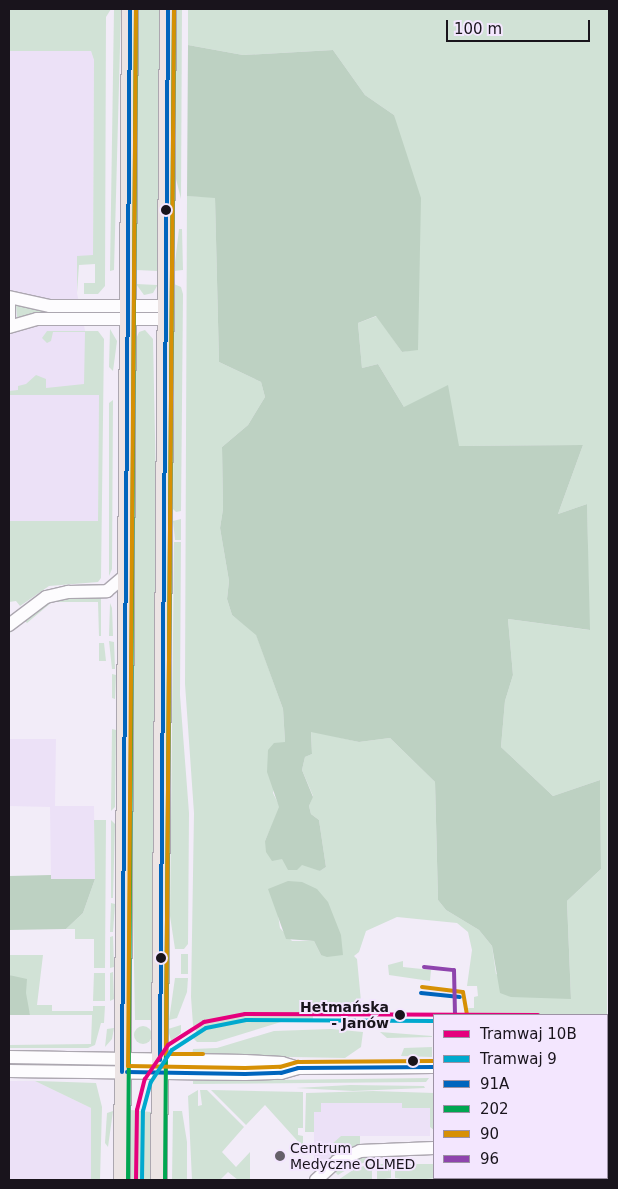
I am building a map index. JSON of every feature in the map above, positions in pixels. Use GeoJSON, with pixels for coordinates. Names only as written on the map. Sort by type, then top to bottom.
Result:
{"type":"FeatureCollection","features":[{"type":"Feature","properties":{"kind":"main road"},"geometry":{"type":"LineString","coordinates":[[122,1180],[130,9]]}},
{"type":"Feature","properties":{"kind":"main road"},"geometry":{"type":"LineString","coordinates":[[159,1180],[168,9]]}},
{"type":"Feature","properties":{"kind":"street"},"geometry":{"type":"LineString","coordinates":[[9,297],[38,305],[127,312]]}},
{"type":"Feature","properties":{"kind":"street"},"geometry":{"type":"LineString","coordinates":[[9,304],[9,319]]}},
{"type":"Feature","properties":{"kind":"street"},"geometry":{"type":"LineString","coordinates":[[9,327],[37,319],[127,312],[166,312]]}},
{"type":"Feature","properties":{"kind":"street"},"geometry":{"type":"LineString","coordinates":[[9,625],[52,596],[73,591],[107,591],[125,576]]}},
{"type":"Feature","properties":{"kind":"street"},"geometry":{"type":"LineString","coordinates":[[107,591],[125,611]]}},
{"type":"Feature","properties":{"kind":"street"},"geometry":{"type":"LineString","coordinates":[[9,1057],[281,1073],[298,1068],[433,1067]]}},
{"type":"Feature","properties":{"kind":"street"},"geometry":{"type":"LineString","coordinates":[[9,1071],[122,1064]]}},
{"type":"Feature","properties":{"kind":"street"},"geometry":{"type":"LineString","coordinates":[[316,1180],[338,1161],[360,1151],[433,1148]]}},
{"type":"Feature","properties":{"kind":"shaded area"},"geometry":{"type":"Polygon","coordinates":[[[9,51],[91,51],[94,60],[93,256],[77,256],[77,293],[99,395],[98,521],[9,521],[9,51]]]}},
{"type":"Feature","properties":{"kind":"shaded area"},"geometry":{"type":"Polygon","coordinates":[[[9,739],[56,739],[55,806],[94,806],[95,879],[51,879],[50,807],[9,806],[9,739]]]}},
{"type":"Feature","properties":{"kind":"shaded area"},"geometry":{"type":"Polygon","coordinates":[[[9,1081],[35,1081],[91,1108],[91,1180],[9,1180],[9,1081]]]}},
{"type":"Feature","properties":{"kind":"shaded area"},"geometry":{"type":"Polygon","coordinates":[[[321,1103],[402,1103],[402,1108],[430,1108],[430,1136],[341,1136],[331,1160],[314,1159],[314,1112],[321,1103]]]}},
{"type":"Feature","properties":{"kind":"green space"},"geometry":{"type":"Polygon","coordinates":[[[9,9],[111,9],[106,17],[105,286],[98,294],[84,294],[84,283],[95,283],[95,264],[79,265],[77,293],[77,256],[93,255],[94,60],[91,51],[9,51],[9,9]]]}},
{"type":"Feature","properties":{"kind":"green space"},"geometry":{"type":"Polygon","coordinates":[[[114,9],[121,9],[114,270],[110,271],[114,9]]]}},
{"type":"Feature","properties":{"kind":"green space"},"geometry":{"type":"Polygon","coordinates":[[[137,9],[160,9],[158,271],[136,270],[137,9]]]}},
{"type":"Feature","properties":{"kind":"green space"},"geometry":{"type":"Polygon","coordinates":[[[176,9],[182,9],[181,199],[175,175],[176,9]]]}},
{"type":"Feature","properties":{"kind":"green space"},"geometry":{"type":"Polygon","coordinates":[[[188,9],[609,9],[607,1014],[469,1014],[468,1008],[474,1008],[474,997],[478,996],[477,986],[467,986],[472,950],[468,932],[457,923],[397,917],[366,931],[359,952],[354,956],[357,959],[362,1012],[313,1012],[313,1022],[281,1022],[216,1042],[197,1042],[193,1038],[197,1033],[193,1025],[191,997],[194,813],[185,684],[187,196],[215,197],[219,362],[261,382],[265,397],[248,425],[222,447],[223,509],[220,528],[229,581],[227,599],[232,615],[256,634],[283,709],[285,742],[273,793],[280,807],[265,841],[282,859],[310,865],[320,871],[326,867],[319,820],[311,814],[309,806],[313,796],[302,770],[305,757],[312,754],[311,731],[359,742],[390,738],[435,782],[438,900],[446,910],[479,930],[492,946],[496,974],[571,999],[567,901],[601,869],[600,780],[553,796],[501,747],[505,701],[513,675],[508,619],[589,630],[587,504],[558,514],[583,445],[459,446],[404,407],[378,364],[362,368],[358,323],[377,316],[402,352],[418,349],[394,115],[365,95],[333,50],[243,55],[188,45],[188,9]],[[278,915],[280,928],[292,941],[314,941],[321,955],[343,955],[278,915]]]}},
{"type":"Feature","properties":{"kind":"green space"},"geometry":{"type":"Polygon","coordinates":[[[188,45],[243,55],[333,50],[365,95],[394,115],[421,198],[418,350],[402,352],[376,316],[358,323],[362,368],[378,364],[404,407],[448,385],[459,446],[583,445],[558,514],[587,504],[590,630],[508,619],[513,675],[505,701],[501,747],[553,796],[600,780],[601,869],[567,901],[571,999],[511,997],[500,993],[492,946],[479,930],[446,910],[438,900],[435,782],[390,738],[359,742],[311,732],[312,754],[305,757],[302,770],[313,797],[309,806],[311,814],[319,820],[326,867],[320,871],[302,865],[297,870],[288,870],[282,859],[272,861],[266,852],[265,841],[279,807],[267,772],[268,750],[274,743],[285,742],[283,709],[256,635],[232,615],[227,599],[229,581],[220,528],[223,509],[222,447],[248,425],[265,397],[261,382],[219,362],[215,198],[187,196],[188,45]]]}},
{"type":"Feature","properties":{"kind":"green space"},"geometry":{"type":"Polygon","coordinates":[[[179,229],[182,229],[183,270],[174,271],[179,229]]]}},
{"type":"Feature","properties":{"kind":"green space"},"geometry":{"type":"Polygon","coordinates":[[[136,284],[157,286],[153,293],[144,295],[136,284]]]}},
{"type":"Feature","properties":{"kind":"green space"},"geometry":{"type":"Polygon","coordinates":[[[174,284],[181,287],[183,294],[181,511],[176,512],[173,509],[174,284]]]}},
{"type":"Feature","properties":{"kind":"green space"},"geometry":{"type":"Polygon","coordinates":[[[16,305],[41,310],[98,311],[98,314],[17,318],[16,305]]]}},
{"type":"Feature","properties":{"kind":"green space"},"geometry":{"type":"Polygon","coordinates":[[[110,329],[117,341],[113,371],[109,367],[110,329]]]}},
{"type":"Feature","properties":{"kind":"green space"},"geometry":{"type":"Polygon","coordinates":[[[145,330],[153,339],[156,485],[152,1020],[135,1020],[132,854],[136,339],[139,332],[145,330]]]}},
{"type":"Feature","properties":{"kind":"green space"},"geometry":{"type":"Polygon","coordinates":[[[47,331],[98,331],[104,339],[101,578],[98,582],[49,586],[20,606],[16,601],[9,602],[9,521],[98,521],[99,395],[9,395],[9,391],[18,390],[18,386],[26,384],[36,375],[46,379],[46,388],[84,384],[85,332],[53,332],[51,341],[47,343],[42,338],[47,331]]]}},
{"type":"Feature","properties":{"kind":"green space"},"geometry":{"type":"Polygon","coordinates":[[[113,400],[112,569],[109,576],[109,403],[113,400]]]}},
{"type":"Feature","properties":{"kind":"green space"},"geometry":{"type":"Polygon","coordinates":[[[181,519],[181,540],[175,540],[173,521],[181,519]]]}},
{"type":"Feature","properties":{"kind":"green space"},"geometry":{"type":"Polygon","coordinates":[[[174,542],[181,542],[180,695],[189,813],[188,944],[184,949],[175,949],[170,916],[174,542]]]}},
{"type":"Feature","properties":{"kind":"green space"},"geometry":{"type":"Polygon","coordinates":[[[101,597],[101,636],[99,636],[98,602],[52,602],[27,623],[24,620],[9,634],[9,631],[47,603],[64,598],[101,597]]]}},
{"type":"Feature","properties":{"kind":"green space"},"geometry":{"type":"Polygon","coordinates":[[[110,603],[112,608],[113,636],[109,636],[110,603]]]}},
{"type":"Feature","properties":{"kind":"green space"},"geometry":{"type":"Polygon","coordinates":[[[109,641],[114,642],[115,669],[112,669],[109,641]]]}},
{"type":"Feature","properties":{"kind":"green space"},"geometry":{"type":"Polygon","coordinates":[[[99,643],[104,643],[106,661],[99,661],[99,643]]]}},
{"type":"Feature","properties":{"kind":"green space"},"geometry":{"type":"Polygon","coordinates":[[[112,674],[116,675],[115,699],[112,698],[112,674]]]}},
{"type":"Feature","properties":{"kind":"green space"},"geometry":{"type":"Polygon","coordinates":[[[112,729],[116,730],[115,807],[111,811],[112,729]]]}},
{"type":"Feature","properties":{"kind":"green space"},"geometry":{"type":"Polygon","coordinates":[[[94,820],[106,820],[105,968],[94,968],[94,939],[75,939],[75,929],[66,929],[83,913],[95,879],[94,820]]]}},
{"type":"Feature","properties":{"kind":"green space"},"geometry":{"type":"Polygon","coordinates":[[[111,820],[115,824],[113,898],[111,898],[111,820]]]}},
{"type":"Feature","properties":{"kind":"green space"},"geometry":{"type":"Polygon","coordinates":[[[51,875],[51,879],[95,879],[83,913],[66,929],[9,930],[9,876],[51,875]]]}},
{"type":"Feature","properties":{"kind":"green space"},"geometry":{"type":"Polygon","coordinates":[[[288,881],[302,882],[317,889],[328,902],[341,935],[343,955],[327,957],[321,955],[314,941],[286,939],[268,889],[288,881]]]}},
{"type":"Feature","properties":{"kind":"green space"},"geometry":{"type":"Polygon","coordinates":[[[111,903],[115,904],[113,932],[110,932],[111,903]]]}},
{"type":"Feature","properties":{"kind":"green space"},"geometry":{"type":"Polygon","coordinates":[[[113,936],[114,967],[110,968],[110,937],[113,936]]]}},
{"type":"Feature","properties":{"kind":"green space"},"geometry":{"type":"Polygon","coordinates":[[[181,954],[188,954],[188,974],[181,974],[181,954]]]}},
{"type":"Feature","properties":{"kind":"green space"},"geometry":{"type":"Polygon","coordinates":[[[9,955],[43,955],[37,1005],[52,1005],[52,1011],[93,1011],[93,1006],[105,1006],[104,1023],[101,1023],[95,1045],[88,1048],[9,1048],[9,1045],[91,1044],[92,1015],[30,1015],[19,979],[9,975],[9,955]]]}},
{"type":"Feature","properties":{"kind":"green space"},"geometry":{"type":"Polygon","coordinates":[[[403,961],[403,967],[431,970],[430,981],[389,975],[388,965],[403,961]]]}},
{"type":"Feature","properties":{"kind":"green space"},"geometry":{"type":"Polygon","coordinates":[[[113,972],[114,999],[110,1001],[110,973],[113,972]]]}},
{"type":"Feature","properties":{"kind":"green space"},"geometry":{"type":"Polygon","coordinates":[[[94,973],[105,973],[105,1001],[93,1001],[94,973]]]}},
{"type":"Feature","properties":{"kind":"green space"},"geometry":{"type":"Polygon","coordinates":[[[9,975],[27,979],[26,993],[30,1015],[9,1015],[9,975]]]}},
{"type":"Feature","properties":{"kind":"green space"},"geometry":{"type":"Polygon","coordinates":[[[175,978],[188,978],[187,992],[177,1018],[169,1020],[175,978]]]}},
{"type":"Feature","properties":{"kind":"green space"},"geometry":{"type":"Polygon","coordinates":[[[181,1025],[181,1033],[171,1041],[168,1029],[181,1025]]]}},
{"type":"Feature","properties":{"kind":"green space"},"geometry":{"type":"Polygon","coordinates":[[[143,1026],[149,1029],[152,1035],[149,1041],[143,1044],[137,1041],[134,1035],[137,1029],[143,1026]]]}},
{"type":"Feature","properties":{"kind":"green space"},"geometry":{"type":"Polygon","coordinates":[[[114,1028],[112,1039],[105,1047],[107,1029],[114,1028]]]}},
{"type":"Feature","properties":{"kind":"green space"},"geometry":{"type":"Polygon","coordinates":[[[331,1029],[363,1032],[361,1047],[345,1058],[192,1055],[193,1049],[217,1048],[274,1031],[331,1029]]]}},
{"type":"Feature","properties":{"kind":"green space"},"geometry":{"type":"Polygon","coordinates":[[[380,1032],[432,1036],[432,1037],[387,1038],[380,1032]]]}},
{"type":"Feature","properties":{"kind":"green space"},"geometry":{"type":"Polygon","coordinates":[[[432,1047],[432,1057],[401,1056],[404,1048],[432,1047]]]}},
{"type":"Feature","properties":{"kind":"green space"},"geometry":{"type":"Polygon","coordinates":[[[9,1062],[92,1062],[92,1066],[9,1066],[9,1062]]]}},
{"type":"Feature","properties":{"kind":"green space"},"geometry":{"type":"Polygon","coordinates":[[[429,1078],[426,1082],[193,1084],[193,1081],[429,1078]]]}},
{"type":"Feature","properties":{"kind":"green space"},"geometry":{"type":"Polygon","coordinates":[[[9,1080],[96,1083],[102,1107],[100,1180],[91,1180],[91,1108],[35,1081],[9,1080]]]}},
{"type":"Feature","properties":{"kind":"green space"},"geometry":{"type":"Polygon","coordinates":[[[350,1085],[424,1086],[425,1088],[353,1091],[296,1088],[350,1085]]]}},
{"type":"Feature","properties":{"kind":"green space"},"geometry":{"type":"Polygon","coordinates":[[[198,1090],[198,1106],[202,1105],[200,1090],[207,1090],[244,1127],[222,1152],[236,1167],[250,1152],[250,1180],[238,1180],[228,1172],[220,1180],[192,1180],[188,1096],[198,1090]]]}},
{"type":"Feature","properties":{"kind":"green space"},"geometry":{"type":"Polygon","coordinates":[[[211,1090],[303,1092],[303,1128],[298,1128],[298,1135],[303,1136],[303,1147],[265,1105],[246,1125],[211,1090]]]}},
{"type":"Feature","properties":{"kind":"green space"},"geometry":{"type":"Polygon","coordinates":[[[373,1091],[433,1093],[433,1129],[430,1127],[430,1108],[402,1108],[402,1103],[321,1103],[321,1112],[314,1112],[314,1132],[305,1132],[306,1093],[373,1091]]]}},
{"type":"Feature","properties":{"kind":"green space"},"geometry":{"type":"Polygon","coordinates":[[[131,1110],[151,1112],[151,1180],[131,1180],[131,1110]]]}},
{"type":"Feature","properties":{"kind":"green space"},"geometry":{"type":"Polygon","coordinates":[[[113,1111],[108,1147],[105,1143],[107,1113],[113,1111]]]}},
{"type":"Feature","properties":{"kind":"green space"},"geometry":{"type":"Polygon","coordinates":[[[173,1111],[182,1111],[187,1142],[187,1180],[172,1180],[173,1111]]]}},
{"type":"Feature","properties":{"kind":"green space"},"geometry":{"type":"Polygon","coordinates":[[[341,1136],[360,1136],[360,1146],[347,1149],[331,1160],[331,1145],[341,1136]]]}},
{"type":"Feature","properties":{"kind":"green space"},"geometry":{"type":"Polygon","coordinates":[[[608,1138],[609,1180],[537,1180],[608,1179],[608,1138]]]}},
{"type":"Feature","properties":{"kind":"green space"},"geometry":{"type":"Polygon","coordinates":[[[370,1154],[372,1160],[351,1167],[338,1175],[333,1170],[341,1164],[370,1154]]]}},
{"type":"Feature","properties":{"kind":"green space"},"geometry":{"type":"Polygon","coordinates":[[[372,1164],[372,1180],[338,1180],[356,1168],[372,1164]]]}},
{"type":"Feature","properties":{"kind":"green space"},"geometry":{"type":"Polygon","coordinates":[[[377,1164],[391,1164],[391,1178],[377,1180],[377,1164]]]}},
{"type":"Feature","properties":{"kind":"green space"},"geometry":{"type":"Polygon","coordinates":[[[395,1164],[433,1164],[433,1179],[409,1180],[395,1178],[395,1164]]]}},
{"type":"Feature","properties":{"kind":"tram line","name":"10B"},"geometry":{"type":"LineString","coordinates":[[136,1180],[137,1110],[145,1079],[168,1045],[204,1022],[245,1014],[433,1015]]}},
{"type":"Feature","properties":{"kind":"tram line","name":"9"},"geometry":{"type":"LineString","coordinates":[[142,1180],[143,1111],[151,1082],[172,1050],[206,1028],[246,1020],[433,1021]]}},
{"type":"Feature","properties":{"kind":"transit line","name":"91A"},"geometry":{"type":"LineString","coordinates":[[122,1072],[130,9]]}},
{"type":"Feature","properties":{"kind":"transit line","name":"202"},"geometry":{"type":"LineString","coordinates":[[128,1180],[136,9]]}},
{"type":"Feature","properties":{"kind":"transit line","name":"90"},"geometry":{"type":"LineString","coordinates":[[136,9],[128,1066],[245,1068],[280,1067],[298,1062],[433,1061]]}},
{"type":"Feature","properties":{"kind":"transit line","name":"91A"},"geometry":{"type":"LineString","coordinates":[[160,1060],[168,9]]}},
{"type":"Feature","properties":{"kind":"transit line","name":"202"},"geometry":{"type":"LineString","coordinates":[[165,1180],[174,9]]}},
{"type":"Feature","properties":{"kind":"transit line","name":"90"},"geometry":{"type":"LineString","coordinates":[[174,9],[166,1054],[203,1054]]}},
{"type":"Feature","properties":{"kind":"transit line","name":"96"},"geometry":{"type":"LineString","coordinates":[[424,967],[454,970],[455,1014]]}},
{"type":"Feature","properties":{"kind":"transit line","name":"90"},"geometry":{"type":"LineString","coordinates":[[422,987],[463,992],[467,1014]]}},
{"type":"Feature","properties":{"kind":"transit line","name":"91A"},"geometry":{"type":"LineString","coordinates":[[421,993],[460,997]]}},
{"type":"Feature","properties":{"kind":"transit line","name":"91A"},"geometry":{"type":"LineString","coordinates":[[127,1072],[245,1074],[281,1073],[298,1068],[433,1067]]}},
{"type":"Feature","properties":{"kind":"place","name":"Hetmańska - Janów"},"geometry":{"type":"Point","coordinates":[400,1015]}},
{"type":"Feature","properties":{"kind":"place","name":"Centrum Medyczne OLMED"},"geometry":{"type":"Point","coordinates":[280,1156]}}]}
